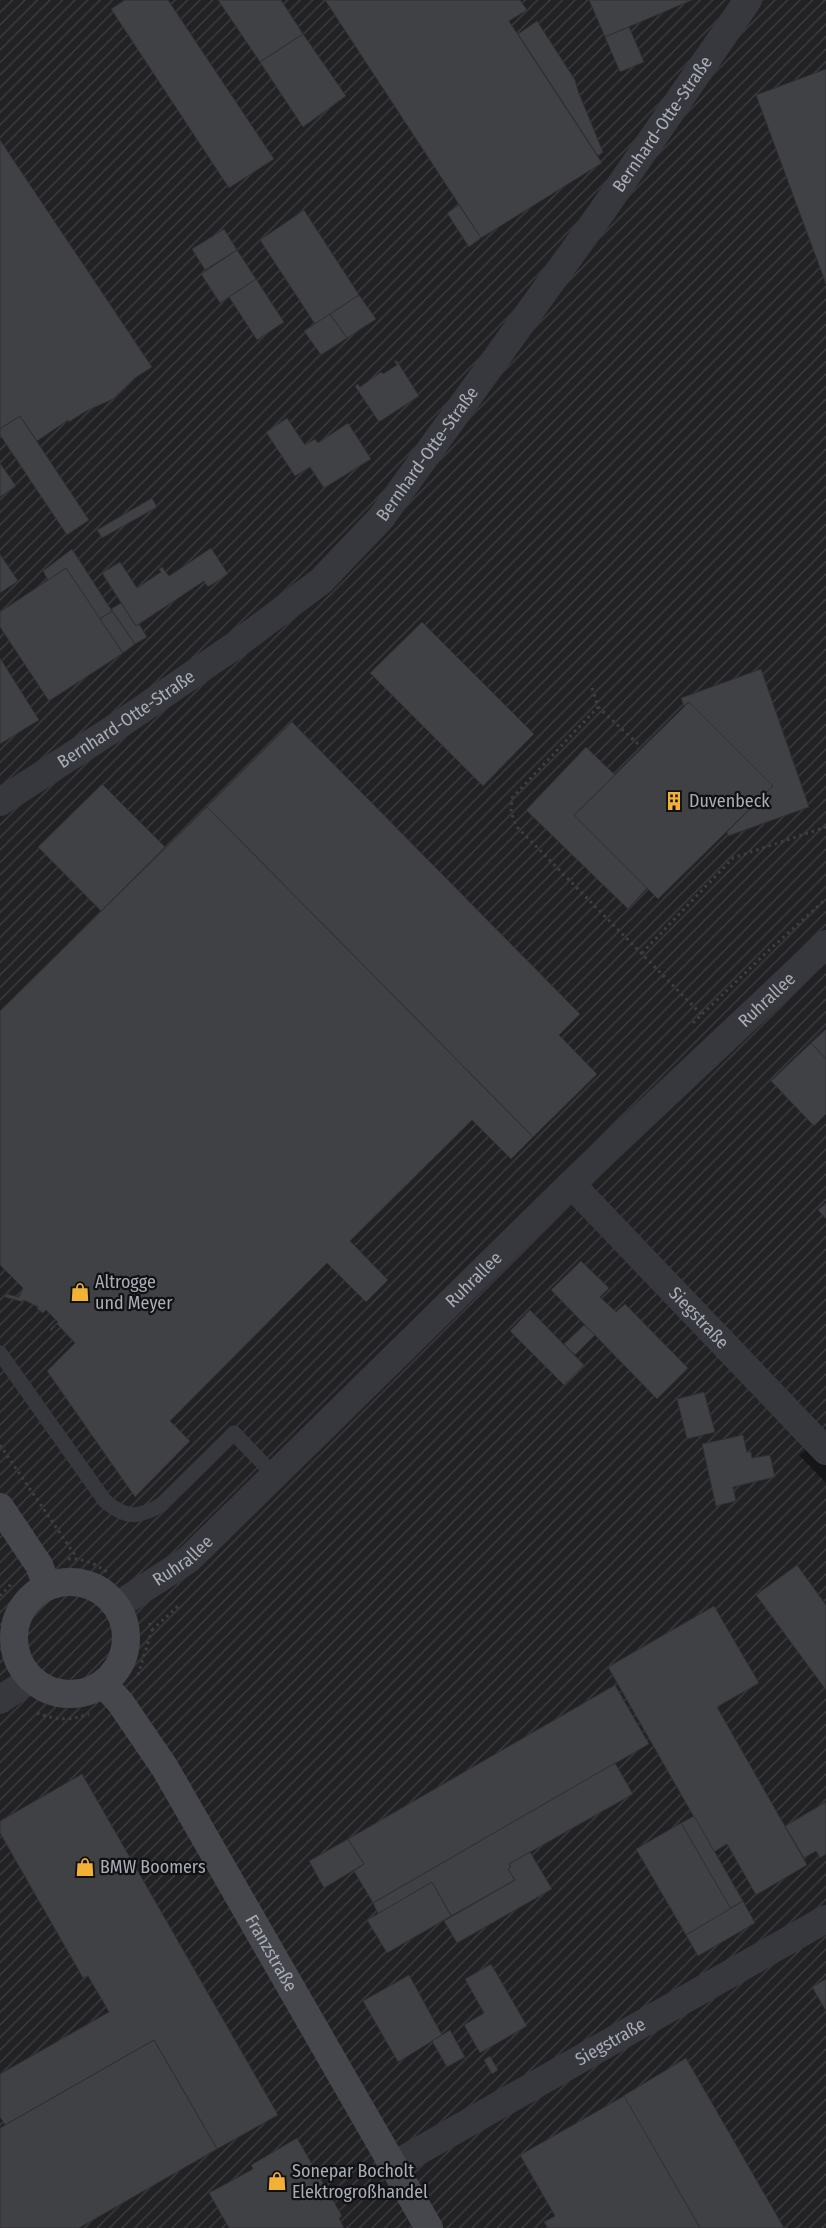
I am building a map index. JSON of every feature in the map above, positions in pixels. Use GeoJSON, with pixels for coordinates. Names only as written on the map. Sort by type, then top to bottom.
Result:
{"type":"FeatureCollection","features":[{"type":"Feature","properties":{"kind":"street","name":"Bernhard-Otte-Straße"},"geometry":{"type":"LineString","coordinates":[[0,802],[116,727],[244,639],[321,581],[381,518],[602,210],[748,0]]}},
{"type":"Feature","properties":{"kind":"street","name":"Ruhrallee"},"geometry":{"type":"LineString","coordinates":[[127,1600],[189,1559],[571,1184],[826,944]]}},
{"type":"Feature","properties":{"kind":"street","name":"Siegstraße"},"geometry":{"type":"LineString","coordinates":[[571,1184],[826,1451]]}},
{"type":"Feature","properties":{"kind":"street"},"geometry":{"type":"LineString","coordinates":[[0,1506],[43,1576],[66,1582],[85,1584],[127,1600],[124,1621],[127,1639],[124,1656],[116,1672],[112,1693],[86,1692],[66,1694],[47,1689],[31,1678],[20,1664],[14,1647],[14,1628],[20,1611],[32,1596],[43,1576]]}},
{"type":"Feature","properties":{"kind":"street"},"geometry":{"type":"LineString","coordinates":[[4,1697],[31,1678]]}},
{"type":"Feature","properties":{"kind":"street","name":"Franzstraße"},"geometry":{"type":"LineString","coordinates":[[112,1693],[166,1768],[429,2228]]}},
{"type":"Feature","properties":{"kind":"street","name":"Siegstraße"},"geometry":{"type":"LineString","coordinates":[[394,2165],[826,1919]]}},
{"type":"Feature","properties":{"kind":"lane"},"geometry":{"type":"LineString","coordinates":[[0,1353],[105,1501],[118,1512],[134,1515],[146,1514],[161,1506],[234,1433],[274,1476]]}},
{"type":"Feature","properties":{"kind":"path"},"geometry":{"type":"LineString","coordinates":[[592,688],[598,707],[638,744]]}},
{"type":"Feature","properties":{"kind":"path"},"geometry":{"type":"LineString","coordinates":[[598,707],[512,798],[511,811],[516,826],[702,1015]]}},
{"type":"Feature","properties":{"kind":"path"},"geometry":{"type":"LineString","coordinates":[[642,954],[734,858],[826,827]]}},
{"type":"Feature","properties":{"kind":"path"},"geometry":{"type":"LineString","coordinates":[[0,1445],[78,1559]]}},
{"type":"Feature","properties":{"kind":"path"},"geometry":{"type":"LineString","coordinates":[[4,1697],[48,1718],[75,1719],[112,1693],[136,1680],[152,1630],[94,1563],[78,1559],[43,1576]]}},
{"type":"Feature","properties":{"kind":"shaded area"},"geometry":{"type":"Polygon","coordinates":[[[0,0],[826,0],[826,1437],[799,1455],[826,1483],[826,2228],[0,2228],[0,0]]]}},
{"type":"Feature","properties":{"kind":"building"},"geometry":{"type":"Polygon","coordinates":[[[125,0],[168,0],[274,159],[229,188],[111,9],[125,0]]]}},
{"type":"Feature","properties":{"kind":"building"},"geometry":{"type":"Polygon","coordinates":[[[218,0],[281,0],[303,34],[260,62],[218,0]]]}},
{"type":"Feature","properties":{"kind":"building"},"geometry":{"type":"Polygon","coordinates":[[[325,0],[520,0],[527,10],[509,21],[602,163],[481,238],[325,0]]]}},
{"type":"Feature","properties":{"kind":"building"},"geometry":{"type":"Polygon","coordinates":[[[589,0],[692,0],[605,37],[589,0]]]}},
{"type":"Feature","properties":{"kind":"building"},"geometry":{"type":"Polygon","coordinates":[[[537,21],[575,80],[603,152],[598,156],[518,34],[537,21]]]}},
{"type":"Feature","properties":{"kind":"building"},"geometry":{"type":"Polygon","coordinates":[[[629,27],[644,62],[620,72],[605,37],[629,27]]]}},
{"type":"Feature","properties":{"kind":"building"},"geometry":{"type":"Polygon","coordinates":[[[303,34],[346,96],[303,127],[260,62],[303,34]]]}},
{"type":"Feature","properties":{"kind":"building"},"geometry":{"type":"Polygon","coordinates":[[[826,69],[826,284],[756,95],[826,69]]]}},
{"type":"Feature","properties":{"kind":"building"},"geometry":{"type":"Polygon","coordinates":[[[0,140],[152,367],[135,378],[113,399],[86,411],[69,422],[68,420],[37,441],[20,416],[0,429],[0,140]]]}},
{"type":"Feature","properties":{"kind":"building"},"geometry":{"type":"Polygon","coordinates":[[[459,205],[481,238],[469,247],[447,213],[459,205]]]}},
{"type":"Feature","properties":{"kind":"building"},"geometry":{"type":"Polygon","coordinates":[[[304,210],[359,295],[315,324],[260,240],[304,210]]]}},
{"type":"Feature","properties":{"kind":"building"},"geometry":{"type":"Polygon","coordinates":[[[224,229],[237,250],[205,270],[192,249],[224,229]]]}},
{"type":"Feature","properties":{"kind":"building"},"geometry":{"type":"Polygon","coordinates":[[[237,250],[256,279],[220,303],[201,274],[237,250]]]}},
{"type":"Feature","properties":{"kind":"building"},"geometry":{"type":"Polygon","coordinates":[[[256,279],[284,322],[257,340],[229,297],[256,279]]]}},
{"type":"Feature","properties":{"kind":"building"},"geometry":{"type":"Polygon","coordinates":[[[359,295],[376,319],[347,338],[330,314],[359,295]]]}},
{"type":"Feature","properties":{"kind":"building"},"geometry":{"type":"Polygon","coordinates":[[[330,314],[347,338],[321,355],[304,331],[330,314]]]}},
{"type":"Feature","properties":{"kind":"building"},"geometry":{"type":"Polygon","coordinates":[[[394,361],[397,361],[419,396],[379,422],[355,386],[358,384],[360,387],[381,372],[383,374],[397,365],[394,361]]]}},
{"type":"Feature","properties":{"kind":"building"},"geometry":{"type":"Polygon","coordinates":[[[20,416],[89,520],[67,535],[0,435],[0,429],[20,416]]]}},
{"type":"Feature","properties":{"kind":"building"},"geometry":{"type":"Polygon","coordinates":[[[287,418],[305,445],[315,439],[318,443],[348,423],[371,459],[324,488],[310,467],[295,476],[266,432],[287,418]]]}},
{"type":"Feature","properties":{"kind":"building"},"geometry":{"type":"Polygon","coordinates":[[[0,463],[16,486],[0,497],[0,463]]]}},
{"type":"Feature","properties":{"kind":"building"},"geometry":{"type":"Polygon","coordinates":[[[152,498],[157,507],[102,538],[97,530],[152,498]]]}},
{"type":"Feature","properties":{"kind":"building"},"geometry":{"type":"Polygon","coordinates":[[[211,548],[228,574],[208,587],[204,581],[136,626],[102,573],[120,562],[137,588],[161,572],[159,569],[162,567],[169,576],[211,548]]]}},
{"type":"Feature","properties":{"kind":"building"},"geometry":{"type":"Polygon","coordinates":[[[72,549],[112,611],[100,619],[66,568],[48,580],[43,571],[72,549]]]}},
{"type":"Feature","properties":{"kind":"building"},"geometry":{"type":"Polygon","coordinates":[[[0,554],[18,581],[0,593],[0,554]]]}},
{"type":"Feature","properties":{"kind":"building"},"geometry":{"type":"Polygon","coordinates":[[[66,568],[123,653],[49,701],[0,627],[0,612],[66,568]]]}},
{"type":"Feature","properties":{"kind":"building"},"geometry":{"type":"Polygon","coordinates":[[[121,603],[136,626],[139,624],[147,637],[135,644],[111,609],[121,603]]]}},
{"type":"Feature","properties":{"kind":"building"},"geometry":{"type":"Polygon","coordinates":[[[112,611],[135,644],[123,653],[100,619],[112,611]]]}},
{"type":"Feature","properties":{"kind":"building"},"geometry":{"type":"Polygon","coordinates":[[[422,622],[534,734],[483,786],[370,673],[422,622]]]}},
{"type":"Feature","properties":{"kind":"building"},"geometry":{"type":"Polygon","coordinates":[[[0,658],[39,720],[0,744],[0,658]]]}},
{"type":"Feature","properties":{"kind":"building"},"geometry":{"type":"Polygon","coordinates":[[[761,669],[809,807],[728,836],[727,832],[773,786],[689,702],[684,706],[681,698],[761,669]]]}},
{"type":"Feature","properties":{"kind":"building","name":"Duvenbeck"},"geometry":{"type":"Polygon","coordinates":[[[689,702],[773,786],[658,899],[574,815],[689,702]]]}},
{"type":"Feature","properties":{"kind":"building"},"geometry":{"type":"Polygon","coordinates":[[[292,722],[580,1014],[559,1035],[597,1074],[533,1137],[207,807],[292,722]]]}},
{"type":"Feature","properties":{"kind":"building"},"geometry":{"type":"Polygon","coordinates":[[[586,747],[615,775],[574,815],[647,888],[628,909],[526,810],[586,747]]]}},
{"type":"Feature","properties":{"kind":"building"},"geometry":{"type":"Polygon","coordinates":[[[102,784],[165,847],[101,911],[38,847],[102,784]]]}},
{"type":"Feature","properties":{"kind":"building"},"geometry":{"type":"Polygon","coordinates":[[[207,807],[533,1137],[511,1159],[472,1120],[350,1241],[388,1280],[366,1302],[327,1263],[170,1421],[190,1441],[135,1497],[47,1371],[75,1343],[57,1324],[51,1331],[50,1329],[58,1322],[46,1310],[43,1313],[37,1309],[38,1307],[24,1300],[23,1302],[5,1297],[6,1294],[19,1297],[23,1288],[0,1265],[0,1011],[207,807]]]}},
{"type":"Feature","properties":{"kind":"building"},"geometry":{"type":"Polygon","coordinates":[[[826,1029],[826,1059],[811,1043],[826,1029]]]}},
{"type":"Feature","properties":{"kind":"building"},"geometry":{"type":"Polygon","coordinates":[[[811,1043],[826,1059],[826,1114],[814,1126],[771,1081],[811,1043]]]}},
{"type":"Feature","properties":{"kind":"building"},"geometry":{"type":"Polygon","coordinates":[[[826,1203],[826,1219],[818,1210],[826,1203]]]}},
{"type":"Feature","properties":{"kind":"building"},"geometry":{"type":"Polygon","coordinates":[[[581,1261],[609,1288],[600,1297],[616,1312],[625,1304],[688,1368],[657,1399],[551,1290],[581,1261]]]}},
{"type":"Feature","properties":{"kind":"building"},"geometry":{"type":"Polygon","coordinates":[[[530,1310],[584,1365],[564,1385],[510,1331],[530,1310]]]}},
{"type":"Feature","properties":{"kind":"building"},"geometry":{"type":"Polygon","coordinates":[[[584,1325],[595,1335],[575,1355],[564,1344],[584,1325]]]}},
{"type":"Feature","properties":{"kind":"building"},"geometry":{"type":"Polygon","coordinates":[[[704,1392],[715,1432],[687,1439],[677,1399],[704,1392]]]}},
{"type":"Feature","properties":{"kind":"building"},"geometry":{"type":"Polygon","coordinates":[[[743,1435],[747,1452],[751,1452],[752,1458],[770,1455],[775,1477],[733,1487],[736,1501],[716,1506],[702,1444],[743,1435]]]}},
{"type":"Feature","properties":{"kind":"building"},"geometry":{"type":"Polygon","coordinates":[[[797,1565],[826,1605],[826,1690],[756,1595],[797,1565]]]}},
{"type":"Feature","properties":{"kind":"building"},"geometry":{"type":"Polygon","coordinates":[[[714,1606],[759,1683],[717,1707],[807,1865],[756,1895],[727,1844],[714,1852],[608,1667],[714,1606]]]}},
{"type":"Feature","properties":{"kind":"building"},"geometry":{"type":"Polygon","coordinates":[[[615,1685],[649,1744],[373,1903],[354,1871],[364,1864],[348,1839],[615,1685]]]}},
{"type":"Feature","properties":{"kind":"building"},"geometry":{"type":"Polygon","coordinates":[[[615,1763],[633,1794],[509,1864],[511,1867],[508,1869],[515,1880],[451,1916],[432,1882],[378,1914],[373,1903],[615,1763]]]}},
{"type":"Feature","properties":{"kind":"building"},"geometry":{"type":"Polygon","coordinates":[[[82,1774],[278,2115],[217,2149],[154,2040],[5,2125],[0,2117],[0,2074],[109,2012],[88,1976],[83,1978],[0,1833],[0,1821],[82,1774]]]}},
{"type":"Feature","properties":{"kind":"building"},"geometry":{"type":"Polygon","coordinates":[[[826,1802],[826,1854],[820,1858],[816,1851],[804,1858],[785,1826],[826,1802]]]}},
{"type":"Feature","properties":{"kind":"building"},"geometry":{"type":"Polygon","coordinates":[[[694,1816],[743,1901],[730,1908],[681,1823],[694,1816]]]}},
{"type":"Feature","properties":{"kind":"building"},"geometry":{"type":"Polygon","coordinates":[[[681,1823],[731,1909],[686,1935],[636,1849],[681,1823]]]}},
{"type":"Feature","properties":{"kind":"building"},"geometry":{"type":"Polygon","coordinates":[[[348,1839],[364,1864],[324,1888],[309,1861],[348,1839]]]}},
{"type":"Feature","properties":{"kind":"building"},"geometry":{"type":"Polygon","coordinates":[[[530,1852],[552,1889],[457,1943],[444,1921],[515,1880],[508,1869],[511,1867],[509,1864],[530,1852]]]}},
{"type":"Feature","properties":{"kind":"building"},"geometry":{"type":"Polygon","coordinates":[[[432,1882],[451,1916],[387,1953],[367,1920],[432,1882]]]}},
{"type":"Feature","properties":{"kind":"building"},"geometry":{"type":"Polygon","coordinates":[[[743,1901],[755,1923],[698,1956],[686,1935],[743,1901]]]}},
{"type":"Feature","properties":{"kind":"building"},"geometry":{"type":"Polygon","coordinates":[[[491,1964],[527,2026],[480,2053],[464,2025],[484,2013],[465,1979],[491,1964]]]}},
{"type":"Feature","properties":{"kind":"building"},"geometry":{"type":"Polygon","coordinates":[[[409,1975],[442,2035],[398,2062],[363,2001],[409,1975]]]}},
{"type":"Feature","properties":{"kind":"building"},"geometry":{"type":"Polygon","coordinates":[[[826,1979],[826,2011],[812,1987],[826,1979]]]}},
{"type":"Feature","properties":{"kind":"building"},"geometry":{"type":"Polygon","coordinates":[[[450,2030],[465,2057],[447,2067],[432,2041],[450,2030]]]}},
{"type":"Feature","properties":{"kind":"building"},"geometry":{"type":"Polygon","coordinates":[[[154,2040],[217,2149],[79,2228],[0,2228],[0,2128],[154,2040]]]}},
{"type":"Feature","properties":{"kind":"building"},"geometry":{"type":"Polygon","coordinates":[[[490,2056],[498,2070],[492,2074],[484,2060],[490,2056]]]}},
{"type":"Feature","properties":{"kind":"building"},"geometry":{"type":"Polygon","coordinates":[[[686,2058],[784,2228],[700,2228],[623,2096],[686,2058]]]}},
{"type":"Feature","properties":{"kind":"building"},"geometry":{"type":"Polygon","coordinates":[[[624,2096],[700,2228],[548,2228],[544,2222],[555,2216],[520,2155],[624,2096]]]}},
{"type":"Feature","properties":{"kind":"building","name":"Sonepar Bocholt Elektrogroßhandel"},"geometry":{"type":"Polygon","coordinates":[[[297,2138],[342,2216],[339,2218],[344,2228],[229,2228],[209,2193],[253,2169],[251,2165],[297,2138]]]}},
{"type":"Feature","properties":{"kind":"place","name":"Duvenbeck"},"geometry":{"type":"Point","coordinates":[674,801]}},
{"type":"Feature","properties":{"kind":"place","name":"Altrogge und Meyer"},"geometry":{"type":"Point","coordinates":[80,1292]}},
{"type":"Feature","properties":{"kind":"place","name":"BMW Boomers"},"geometry":{"type":"Point","coordinates":[85,1867]}},
{"type":"Feature","properties":{"kind":"place","name":"Sonepar Bocholt Elektrogroßhandel"},"geometry":{"type":"Point","coordinates":[277,2181]}}]}
